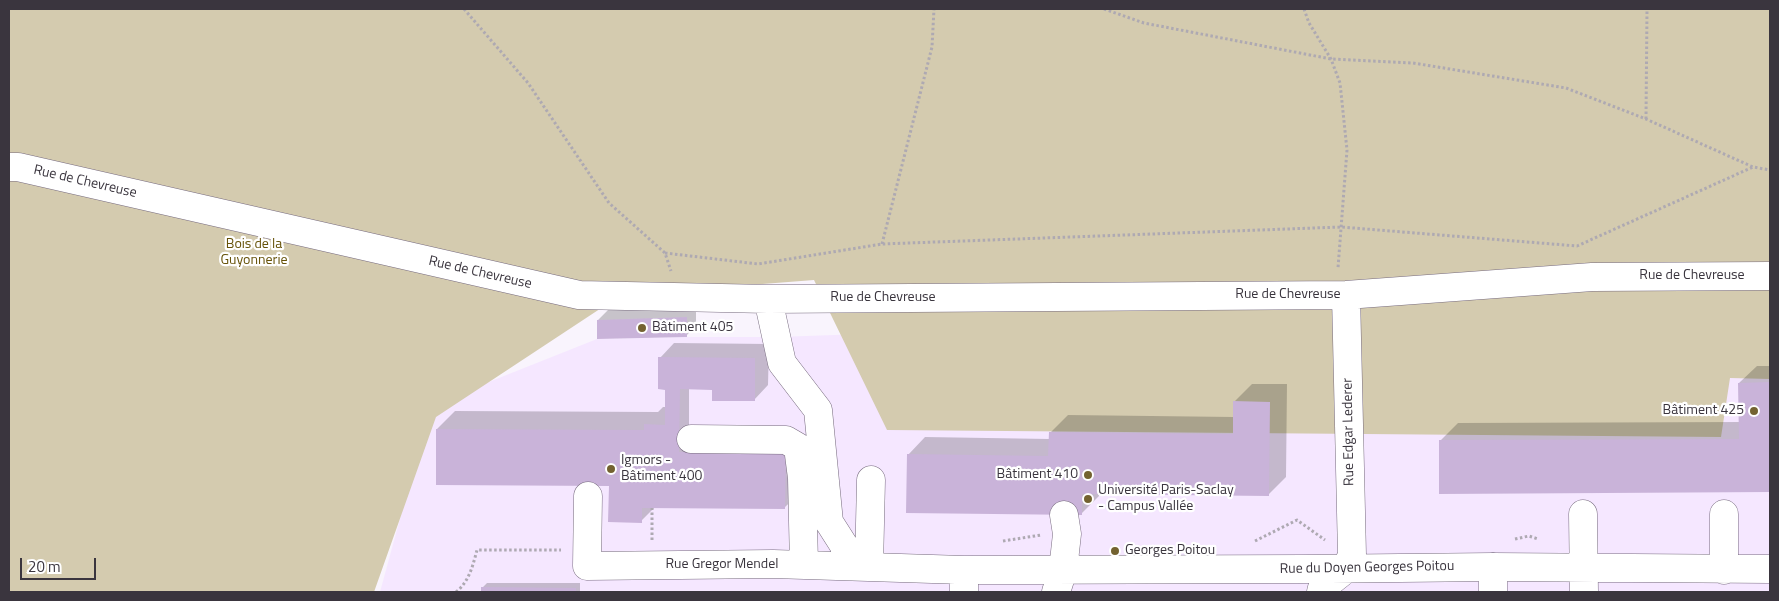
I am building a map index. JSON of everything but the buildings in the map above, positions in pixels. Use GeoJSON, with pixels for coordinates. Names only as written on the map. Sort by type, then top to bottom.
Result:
{"type":"FeatureCollection","features":[{"type":"Feature","properties":{"kind":"street","name":"Rue de Chevreuse"},"geometry":{"type":"LineString","coordinates":[[9,168],[18,167],[579,295],[768,299],[1346,295],[1592,277],[1770,276]]}},
{"type":"Feature","properties":{"kind":"street","name":"Rue Edgar Lederer"},"geometry":{"type":"LineString","coordinates":[[1346,295],[1352,555],[1346,569]]}},
{"type":"Feature","properties":{"kind":"street"},"geometry":{"type":"LineString","coordinates":[[768,299],[782,363],[818,410],[829,522],[863,566]]}},
{"type":"Feature","properties":{"kind":"street"},"geometry":{"type":"LineString","coordinates":[[691,439],[786,440],[798,448],[802,478],[804,565]]}},
{"type":"Feature","properties":{"kind":"street"},"geometry":{"type":"LineString","coordinates":[[863,566],[871,480]]}},
{"type":"Feature","properties":{"kind":"street"},"geometry":{"type":"LineString","coordinates":[[579,558],[588,496]]}},
{"type":"Feature","properties":{"kind":"street"},"geometry":{"type":"LineString","coordinates":[[1583,514],[1583,580]]}},
{"type":"Feature","properties":{"kind":"street"},"geometry":{"type":"LineString","coordinates":[[1724,514],[1724,570]]}},
{"type":"Feature","properties":{"kind":"street"},"geometry":{"type":"LineString","coordinates":[[1059,581],[1067,534],[1064,515]]}},
{"type":"Feature","properties":{"kind":"street","name":"Rue Gregor Mendel"},"geometry":{"type":"LineString","coordinates":[[579,558],[863,566],[964,581]]}},
{"type":"Feature","properties":{"kind":"street"},"geometry":{"type":"LineString","coordinates":[[1321,592],[1322,588],[1346,569]]}},
{"type":"Feature","properties":{"kind":"street","name":"Rue du Doyen Georges Poitou"},"geometry":{"type":"LineString","coordinates":[[964,581],[1059,581],[1346,569],[1493,580],[1583,580],[1724,570],[1770,569]]}},
{"type":"Feature","properties":{"kind":"path"},"geometry":{"type":"LineString","coordinates":[[464,9],[528,83],[609,203],[665,253],[678,297]]}},
{"type":"Feature","properties":{"kind":"path"},"geometry":{"type":"LineString","coordinates":[[882,244],[932,47],[934,9]]}},
{"type":"Feature","properties":{"kind":"path"},"geometry":{"type":"LineString","coordinates":[[1104,9],[1144,22],[1330,59],[1413,63],[1566,88],[1646,119],[1753,167],[1770,170]]}},
{"type":"Feature","properties":{"kind":"path"},"geometry":{"type":"LineString","coordinates":[[1304,9],[1309,23],[1330,59],[1340,83],[1347,150],[1337,265],[1346,295]]}},
{"type":"Feature","properties":{"kind":"path"},"geometry":{"type":"LineString","coordinates":[[1646,119],[1647,9]]}},
{"type":"Feature","properties":{"kind":"path"},"geometry":{"type":"LineString","coordinates":[[665,253],[758,264],[882,244],[1341,227],[1577,246],[1753,167]]}},
{"type":"Feature","properties":{"kind":"path"},"geometry":{"type":"LineString","coordinates":[[652,508],[652,544]]}},
{"type":"Feature","properties":{"kind":"path"},"geometry":{"type":"LineString","coordinates":[[456,592],[461,590],[473,566],[477,550],[579,558]]}},
{"type":"Feature","properties":{"kind":"shaded area","name":"Université Paris-Saclay - Campus Vallée"},"geometry":{"type":"Polygon","coordinates":[[[1770,308],[1770,592],[380,592],[431,405],[597,339],[777,337],[1323,318],[1770,308]]]}},
{"type":"Feature","properties":{"kind":"green space","name":"Bois de la Guyonnerie"},"geometry":{"type":"Polygon","coordinates":[[[9,9],[1770,9],[1770,379],[1730,378],[1721,437],[887,430],[814,280],[621,295],[436,417],[374,592],[9,592],[9,9]]]}},
{"type":"Feature","properties":{"kind":"place","name":"Bâtiment 405"},"geometry":{"type":"Point","coordinates":[642,328]}},
{"type":"Feature","properties":{"kind":"place","name":"Bâtiment 425"},"geometry":{"type":"Point","coordinates":[1754,411]}},
{"type":"Feature","properties":{"kind":"place","name":"Igmors - Bâtiment 400"},"geometry":{"type":"Point","coordinates":[611,469]}},
{"type":"Feature","properties":{"kind":"place","name":"Bâtiment 410"},"geometry":{"type":"Point","coordinates":[1088,475]}},
{"type":"Feature","properties":{"kind":"place","name":"Université Paris-Saclay - Campus Vallée"},"geometry":{"type":"Point","coordinates":[1088,499]}},
{"type":"Feature","properties":{"kind":"place","name":"Georges Poitou"},"geometry":{"type":"Point","coordinates":[1115,551]}}]}
